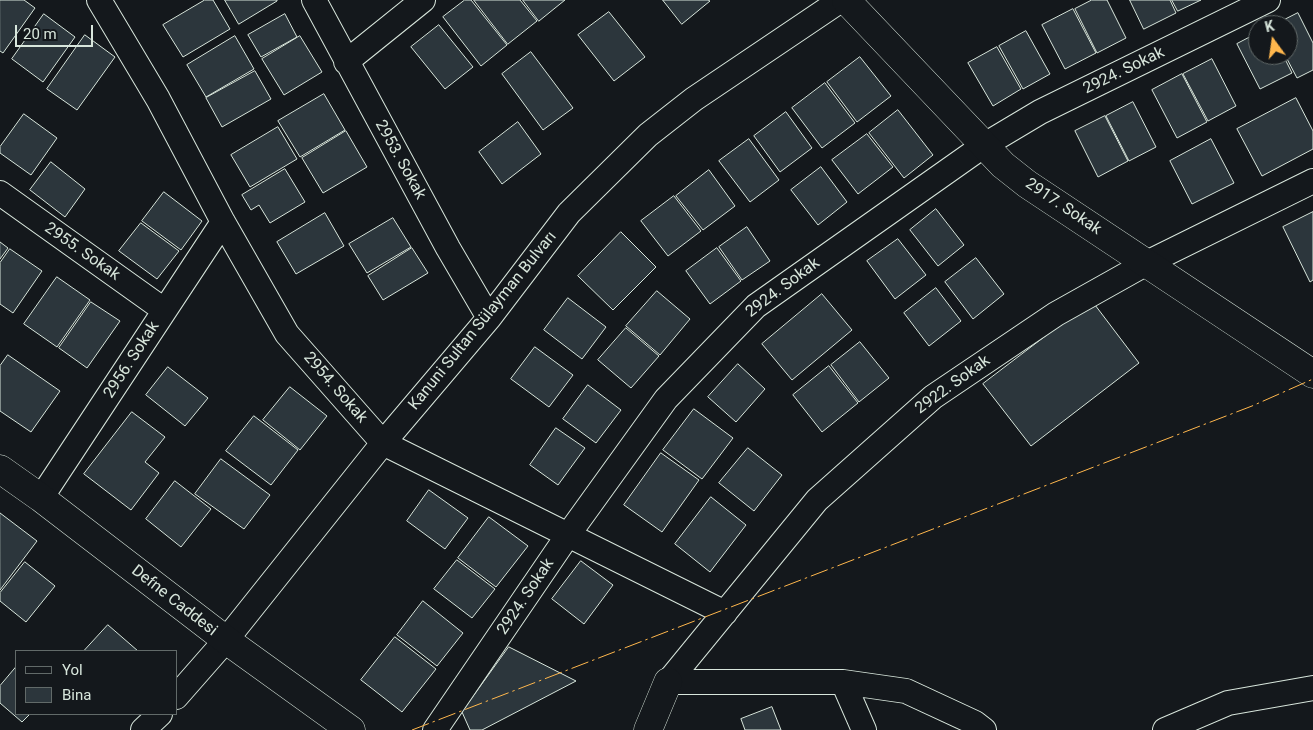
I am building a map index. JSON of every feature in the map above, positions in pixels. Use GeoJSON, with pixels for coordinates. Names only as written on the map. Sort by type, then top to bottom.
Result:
{"type":"FeatureCollection","features":[{"type":"Feature","properties":{"kind":"street"},"geometry":{"type":"LineString","coordinates":[[82,0],[104,9]]}},
{"type":"Feature","properties":{"kind":"street","name":"2953. Sokak"},"geometry":{"type":"LineString","coordinates":[[314,0],[346,62],[489,318]]}},
{"type":"Feature","properties":{"kind":"street"},"geometry":{"type":"LineString","coordinates":[[346,62],[423,0]]}},
{"type":"Feature","properties":{"kind":"street","name":"Kanuni Sultan Sülayman Bulvarı"},"geometry":{"type":"LineString","coordinates":[[178,695],[226,640],[383,443],[489,318],[569,213],[648,135],[694,99],[841,0]]}},
{"type":"Feature","properties":{"kind":"street","name":"2917. Sokak"},"geometry":{"type":"LineString","coordinates":[[846,0],[983,146],[1027,184],[1313,374]]}},
{"type":"Feature","properties":{"kind":"street","name":"2924. Sokak"},"geometry":{"type":"LineString","coordinates":[[435,730],[568,536],[666,399],[756,306],[983,146],[1040,112],[1268,0]]}},
{"type":"Feature","properties":{"kind":"street","name":"2954. Sokak"},"geometry":{"type":"LineString","coordinates":[[104,9],[158,99],[223,222],[287,334],[383,443],[725,613]]}},
{"type":"Feature","properties":{"kind":"street","name":"2922. Sokak"},"geometry":{"type":"LineString","coordinates":[[668,682],[817,500],[934,397],[1056,314],[1147,264],[1313,181]]}},
{"type":"Feature","properties":{"kind":"street","name":"2955. Sokak"},"geometry":{"type":"LineString","coordinates":[[0,193],[164,310]]}},
{"type":"Feature","properties":{"kind":"street","name":"2956. Sokak"},"geometry":{"type":"LineString","coordinates":[[41,498],[223,222]]}},
{"type":"Feature","properties":{"kind":"street","name":"Defne Caddesi"},"geometry":{"type":"LineString","coordinates":[[0,469],[41,498],[226,640],[351,730]]}},
{"type":"Feature","properties":{"kind":"street"},"geometry":{"type":"LineString","coordinates":[[648,730],[668,682],[843,682],[906,691],[975,723],[984,730]]}},
{"type":"Feature","properties":{"kind":"street"},"geometry":{"type":"LineString","coordinates":[[843,682],[864,730]]}},
{"type":"Feature","properties":{"kind":"street"},"geometry":{"type":"LineString","coordinates":[[1165,730],[1228,702],[1313,688]]}},
{"type":"Feature","properties":{"kind":"street"},"geometry":{"type":"LineString","coordinates":[[143,730],[159,715]]}},
{"type":"Feature","properties":{"kind":"building"},"geometry":{"type":"Polygon","coordinates":[[[0,0],[24,0],[35,8],[3,53],[0,51],[0,0]]]}},
{"type":"Feature","properties":{"kind":"building"},"geometry":{"type":"Polygon","coordinates":[[[205,0],[213,0],[230,29],[183,57],[163,25],[205,0]]]}},
{"type":"Feature","properties":{"kind":"building"},"geometry":{"type":"Polygon","coordinates":[[[225,0],[277,0],[277,1],[239,24],[225,0]]]}},
{"type":"Feature","properties":{"kind":"building"},"geometry":{"type":"Polygon","coordinates":[[[465,0],[471,0],[507,45],[481,66],[443,17],[465,0]]]}},
{"type":"Feature","properties":{"kind":"building"},"geometry":{"type":"Polygon","coordinates":[[[474,0],[520,0],[537,21],[508,44],[474,0]]]}},
{"type":"Feature","properties":{"kind":"building"},"geometry":{"type":"Polygon","coordinates":[[[523,0],[565,0],[539,21],[523,0]]]}},
{"type":"Feature","properties":{"kind":"building"},"geometry":{"type":"Polygon","coordinates":[[[663,0],[708,0],[710,1],[682,24],[663,0]]]}},
{"type":"Feature","properties":{"kind":"building"},"geometry":{"type":"Polygon","coordinates":[[[1092,0],[1107,0],[1126,38],[1097,53],[1075,9],[1092,0]]]}},
{"type":"Feature","properties":{"kind":"building"},"geometry":{"type":"Polygon","coordinates":[[[1130,0],[1170,0],[1176,13],[1144,29],[1130,0]]]}},
{"type":"Feature","properties":{"kind":"building"},"geometry":{"type":"Polygon","coordinates":[[[1172,0],[1201,0],[1178,11],[1172,0]]]}},
{"type":"Feature","properties":{"kind":"building"},"geometry":{"type":"Polygon","coordinates":[[[1073,9],[1096,53],[1065,69],[1042,25],[1073,9]]]}},
{"type":"Feature","properties":{"kind":"building"},"geometry":{"type":"Polygon","coordinates":[[[609,12],[645,57],[614,81],[578,35],[609,12]]]}},
{"type":"Feature","properties":{"kind":"building"},"geometry":{"type":"Polygon","coordinates":[[[1298,13],[1313,43],[1313,70],[1297,78],[1290,65],[1298,65],[1298,15],[1294,15],[1298,13]]]}},
{"type":"Feature","properties":{"kind":"building"},"geometry":{"type":"Polygon","coordinates":[[[44,14],[75,37],[43,82],[12,59],[44,14]]]}},
{"type":"Feature","properties":{"kind":"building"},"geometry":{"type":"Polygon","coordinates":[[[285,14],[297,37],[261,57],[248,35],[285,14]]]}},
{"type":"Feature","properties":{"kind":"building"},"geometry":{"type":"Polygon","coordinates":[[[439,25],[473,67],[445,89],[411,47],[439,25]]]}},
{"type":"Feature","properties":{"kind":"building"},"geometry":{"type":"Polygon","coordinates":[[[1026,31],[1050,74],[1023,89],[999,46],[1026,31]]]}},
{"type":"Feature","properties":{"kind":"building"},"geometry":{"type":"Polygon","coordinates":[[[85,35],[115,57],[77,110],[47,89],[85,35]]]}},
{"type":"Feature","properties":{"kind":"building"},"geometry":{"type":"Polygon","coordinates":[[[235,36],[254,69],[206,97],[187,65],[235,36]]]}},
{"type":"Feature","properties":{"kind":"building"},"geometry":{"type":"Polygon","coordinates":[[[300,36],[322,72],[284,95],[262,59],[300,36]]]}},
{"type":"Feature","properties":{"kind":"building"},"geometry":{"type":"Polygon","coordinates":[[[1248,38],[1248,65],[1288,65],[1292,73],[1260,89],[1237,44],[1248,38]]]}},
{"type":"Feature","properties":{"kind":"building"},"geometry":{"type":"Polygon","coordinates":[[[997,47],[1021,89],[993,106],[968,63],[997,47]]]}},
{"type":"Feature","properties":{"kind":"building"},"geometry":{"type":"Polygon","coordinates":[[[531,52],[573,108],[543,130],[502,74],[531,52]]]}},
{"type":"Feature","properties":{"kind":"building"},"geometry":{"type":"Polygon","coordinates":[[[860,57],[891,96],[857,122],[827,82],[860,57]]]}},
{"type":"Feature","properties":{"kind":"building"},"geometry":{"type":"Polygon","coordinates":[[[1212,59],[1236,106],[1208,121],[1183,74],[1212,59]]]}},
{"type":"Feature","properties":{"kind":"building"},"geometry":{"type":"Polygon","coordinates":[[[255,71],[271,99],[222,127],[206,98],[255,71]]]}},
{"type":"Feature","properties":{"kind":"building"},"geometry":{"type":"Polygon","coordinates":[[[1182,74],[1207,122],[1177,138],[1152,90],[1182,74]]]}},
{"type":"Feature","properties":{"kind":"building"},"geometry":{"type":"Polygon","coordinates":[[[825,83],[855,123],[822,148],[792,108],[825,83]]]}},
{"type":"Feature","properties":{"kind":"building"},"geometry":{"type":"Polygon","coordinates":[[[324,94],[345,130],[300,157],[278,121],[324,94]]]}},
{"type":"Feature","properties":{"kind":"building"},"geometry":{"type":"Polygon","coordinates":[[[1296,98],[1313,131],[1313,149],[1262,176],[1237,129],[1296,98]]]}},
{"type":"Feature","properties":{"kind":"building"},"geometry":{"type":"Polygon","coordinates":[[[1133,102],[1156,147],[1129,161],[1106,116],[1133,102]]]}},
{"type":"Feature","properties":{"kind":"building"},"geometry":{"type":"Polygon","coordinates":[[[898,110],[933,155],[904,178],[869,133],[898,110]]]}},
{"type":"Feature","properties":{"kind":"building"},"geometry":{"type":"Polygon","coordinates":[[[786,112],[812,148],[780,172],[754,136],[786,112]]]}},
{"type":"Feature","properties":{"kind":"building"},"geometry":{"type":"Polygon","coordinates":[[[24,114],[57,138],[31,175],[0,153],[0,147],[24,114]]]}},
{"type":"Feature","properties":{"kind":"building"},"geometry":{"type":"Polygon","coordinates":[[[1105,116],[1128,161],[1098,177],[1075,131],[1105,116]]]}},
{"type":"Feature","properties":{"kind":"building"},"geometry":{"type":"Polygon","coordinates":[[[518,122],[541,154],[502,184],[479,152],[518,122]]]}},
{"type":"Feature","properties":{"kind":"building"},"geometry":{"type":"Polygon","coordinates":[[[278,127],[297,159],[250,187],[231,155],[278,127]]]}},
{"type":"Feature","properties":{"kind":"building"},"geometry":{"type":"Polygon","coordinates":[[[346,131],[367,167],[323,193],[302,158],[346,131]]]}},
{"type":"Feature","properties":{"kind":"building"},"geometry":{"type":"Polygon","coordinates":[[[867,134],[893,167],[858,194],[832,160],[867,134]]]}},
{"type":"Feature","properties":{"kind":"building"},"geometry":{"type":"Polygon","coordinates":[[[749,139],[779,180],[750,202],[719,161],[749,139]]]}},
{"type":"Feature","properties":{"kind":"building"},"geometry":{"type":"Polygon","coordinates":[[[1211,139],[1234,183],[1192,204],[1170,161],[1211,139]]]}},
{"type":"Feature","properties":{"kind":"building"},"geometry":{"type":"Polygon","coordinates":[[[51,162],[85,189],[65,217],[30,190],[51,162]]]}},
{"type":"Feature","properties":{"kind":"building"},"geometry":{"type":"Polygon","coordinates":[[[821,167],[847,202],[818,225],[791,190],[821,167]]]}},
{"type":"Feature","properties":{"kind":"building"},"geometry":{"type":"Polygon","coordinates":[[[285,169],[305,202],[270,223],[259,205],[251,210],[242,195],[285,169]]]}},
{"type":"Feature","properties":{"kind":"building"},"geometry":{"type":"Polygon","coordinates":[[[709,170],[735,206],[703,230],[676,196],[709,170]]]}},
{"type":"Feature","properties":{"kind":"building"},"geometry":{"type":"Polygon","coordinates":[[[164,192],[202,221],[181,250],[142,221],[164,192]]]}},
{"type":"Feature","properties":{"kind":"building"},"geometry":{"type":"Polygon","coordinates":[[[674,196],[701,231],[668,256],[641,221],[674,196]]]}},
{"type":"Feature","properties":{"kind":"building"},"geometry":{"type":"Polygon","coordinates":[[[936,209],[964,245],[938,266],[910,230],[936,209]]]}},
{"type":"Feature","properties":{"kind":"building"},"geometry":{"type":"Polygon","coordinates":[[[1313,212],[1313,280],[1310,282],[1283,227],[1313,212]]]}},
{"type":"Feature","properties":{"kind":"building"},"geometry":{"type":"Polygon","coordinates":[[[325,213],[344,246],[296,274],[277,242],[325,213]]]}},
{"type":"Feature","properties":{"kind":"building"},"geometry":{"type":"Polygon","coordinates":[[[393,218],[411,247],[367,273],[349,244],[393,218]]]}},
{"type":"Feature","properties":{"kind":"building"},"geometry":{"type":"Polygon","coordinates":[[[141,223],[179,251],[157,279],[119,251],[141,223]]]}},
{"type":"Feature","properties":{"kind":"building"},"geometry":{"type":"Polygon","coordinates":[[[747,227],[770,261],[742,280],[719,247],[747,227]]]}},
{"type":"Feature","properties":{"kind":"building"},"geometry":{"type":"Polygon","coordinates":[[[621,232],[656,267],[613,310],[578,276],[621,232]]]}},
{"type":"Feature","properties":{"kind":"building"},"geometry":{"type":"Polygon","coordinates":[[[898,239],[926,275],[895,299],[867,261],[898,239]]]}},
{"type":"Feature","properties":{"kind":"building"},"geometry":{"type":"Polygon","coordinates":[[[0,242],[8,248],[0,259],[0,242]]]}},
{"type":"Feature","properties":{"kind":"building"},"geometry":{"type":"Polygon","coordinates":[[[412,248],[428,273],[383,300],[368,276],[412,248]]]}},
{"type":"Feature","properties":{"kind":"building"},"geometry":{"type":"Polygon","coordinates":[[[717,248],[741,281],[710,304],[686,271],[717,248]]]}},
{"type":"Feature","properties":{"kind":"building"},"geometry":{"type":"Polygon","coordinates":[[[10,249],[42,271],[13,313],[0,304],[0,263],[10,249]]]}},
{"type":"Feature","properties":{"kind":"building"},"geometry":{"type":"Polygon","coordinates":[[[976,258],[1004,294],[973,319],[945,282],[976,258]]]}},
{"type":"Feature","properties":{"kind":"building"},"geometry":{"type":"Polygon","coordinates":[[[57,277],[90,300],[57,347],[24,324],[57,277]]]}},
{"type":"Feature","properties":{"kind":"building"},"geometry":{"type":"Polygon","coordinates":[[[936,288],[961,321],[929,346],[904,313],[936,288]]]}},
{"type":"Feature","properties":{"kind":"building"},"geometry":{"type":"Polygon","coordinates":[[[657,291],[690,319],[660,355],[626,326],[657,291]]]}},
{"type":"Feature","properties":{"kind":"building"},"geometry":{"type":"Polygon","coordinates":[[[822,294],[852,330],[792,380],[762,344],[822,294]]]}},
{"type":"Feature","properties":{"kind":"building"},"geometry":{"type":"Polygon","coordinates":[[[568,298],[606,327],[582,359],[544,330],[568,298]]]}},
{"type":"Feature","properties":{"kind":"building"},"geometry":{"type":"Polygon","coordinates":[[[1092,301],[1139,363],[1031,446],[983,384],[1092,301]]]}},
{"type":"Feature","properties":{"kind":"building"},"geometry":{"type":"Polygon","coordinates":[[[91,302],[120,321],[87,368],[59,348],[91,302]]]}},
{"type":"Feature","properties":{"kind":"building"},"geometry":{"type":"Polygon","coordinates":[[[626,328],[659,356],[631,388],[598,360],[626,328]]]}},
{"type":"Feature","properties":{"kind":"building"},"geometry":{"type":"Polygon","coordinates":[[[860,342],[889,378],[859,402],[831,365],[860,342]]]}},
{"type":"Feature","properties":{"kind":"building"},"geometry":{"type":"Polygon","coordinates":[[[535,347],[573,375],[549,407],[511,379],[535,347]]]}},
{"type":"Feature","properties":{"kind":"building"},"geometry":{"type":"Polygon","coordinates":[[[8,355],[60,391],[31,432],[0,411],[0,366],[8,355]]]}},
{"type":"Feature","properties":{"kind":"building"},"geometry":{"type":"Polygon","coordinates":[[[738,364],[765,389],[736,422],[708,397],[738,364]]]}},
{"type":"Feature","properties":{"kind":"building"},"geometry":{"type":"Polygon","coordinates":[[[829,366],[858,403],[822,432],[793,395],[829,366]]]}},
{"type":"Feature","properties":{"kind":"building"},"geometry":{"type":"Polygon","coordinates":[[[168,367],[208,398],[185,426],[146,395],[168,367]]]}},
{"type":"Feature","properties":{"kind":"building"},"geometry":{"type":"Polygon","coordinates":[[[588,385],[621,410],[596,443],[563,419],[588,385]]]}},
{"type":"Feature","properties":{"kind":"building"},"geometry":{"type":"Polygon","coordinates":[[[290,387],[327,416],[300,450],[263,420],[290,387]]]}},
{"type":"Feature","properties":{"kind":"building"},"geometry":{"type":"Polygon","coordinates":[[[694,409],[733,438],[702,479],[663,450],[694,409]]]}},
{"type":"Feature","properties":{"kind":"building"},"geometry":{"type":"Polygon","coordinates":[[[132,412],[165,437],[145,462],[159,473],[131,510],[84,474],[132,412]]]}},
{"type":"Feature","properties":{"kind":"building"},"geometry":{"type":"Polygon","coordinates":[[[254,416],[298,450],[271,485],[226,451],[254,416]]]}},
{"type":"Feature","properties":{"kind":"building"},"geometry":{"type":"Polygon","coordinates":[[[556,428],[585,448],[558,485],[530,465],[556,428]]]}},
{"type":"Feature","properties":{"kind":"building"},"geometry":{"type":"Polygon","coordinates":[[[748,448],[782,475],[754,511],[719,483],[748,448]]]}},
{"type":"Feature","properties":{"kind":"building"},"geometry":{"type":"Polygon","coordinates":[[[661,453],[699,480],[662,532],[624,505],[661,453]]]}},
{"type":"Feature","properties":{"kind":"building"},"geometry":{"type":"Polygon","coordinates":[[[221,459],[270,495],[244,529],[195,494],[221,459]]]}},
{"type":"Feature","properties":{"kind":"building"},"geometry":{"type":"Polygon","coordinates":[[[175,481],[211,509],[181,547],[146,519],[175,481]]]}},
{"type":"Feature","properties":{"kind":"building"},"geometry":{"type":"Polygon","coordinates":[[[429,490],[468,518],[445,549],[407,521],[429,490]]]}},
{"type":"Feature","properties":{"kind":"building"},"geometry":{"type":"Polygon","coordinates":[[[711,497],[746,525],[710,572],[675,544],[711,497]]]}},
{"type":"Feature","properties":{"kind":"building"},"geometry":{"type":"Polygon","coordinates":[[[0,513],[37,541],[0,590],[0,513]]]}},
{"type":"Feature","properties":{"kind":"building"},"geometry":{"type":"Polygon","coordinates":[[[489,517],[528,546],[496,587],[458,558],[489,517]]]}},
{"type":"Feature","properties":{"kind":"building"},"geometry":{"type":"Polygon","coordinates":[[[457,560],[495,589],[472,618],[434,589],[457,560]]]}},
{"type":"Feature","properties":{"kind":"building"},"geometry":{"type":"Polygon","coordinates":[[[581,561],[613,585],[584,624],[552,599],[581,561]]]}},
{"type":"Feature","properties":{"kind":"building"},"geometry":{"type":"Polygon","coordinates":[[[25,562],[55,586],[26,622],[0,601],[0,593],[25,562]]]}},
{"type":"Feature","properties":{"kind":"building"},"geometry":{"type":"Polygon","coordinates":[[[423,601],[463,633],[437,666],[397,635],[423,601]]]}},
{"type":"Feature","properties":{"kind":"building"},"geometry":{"type":"Polygon","coordinates":[[[108,625],[137,650],[85,650],[108,625]]]}},
{"type":"Feature","properties":{"kind":"building"},"geometry":{"type":"Polygon","coordinates":[[[395,637],[436,669],[402,712],[361,680],[395,637]]]}},
{"type":"Feature","properties":{"kind":"building"},"geometry":{"type":"Polygon","coordinates":[[[509,647],[576,681],[482,730],[470,730],[462,712],[509,647]]]}},
{"type":"Feature","properties":{"kind":"building"},"geometry":{"type":"Polygon","coordinates":[[[15,668],[15,715],[29,715],[22,722],[0,703],[0,686],[15,668]]]}},
{"type":"Feature","properties":{"kind":"building"},"geometry":{"type":"Polygon","coordinates":[[[772,707],[781,730],[745,730],[741,719],[772,707]]]}},
{"type":"Feature","properties":{"kind":"power"},"geometry":{"type":"LineString","coordinates":[[412,730],[1252,406],[1313,379]]}}]}
